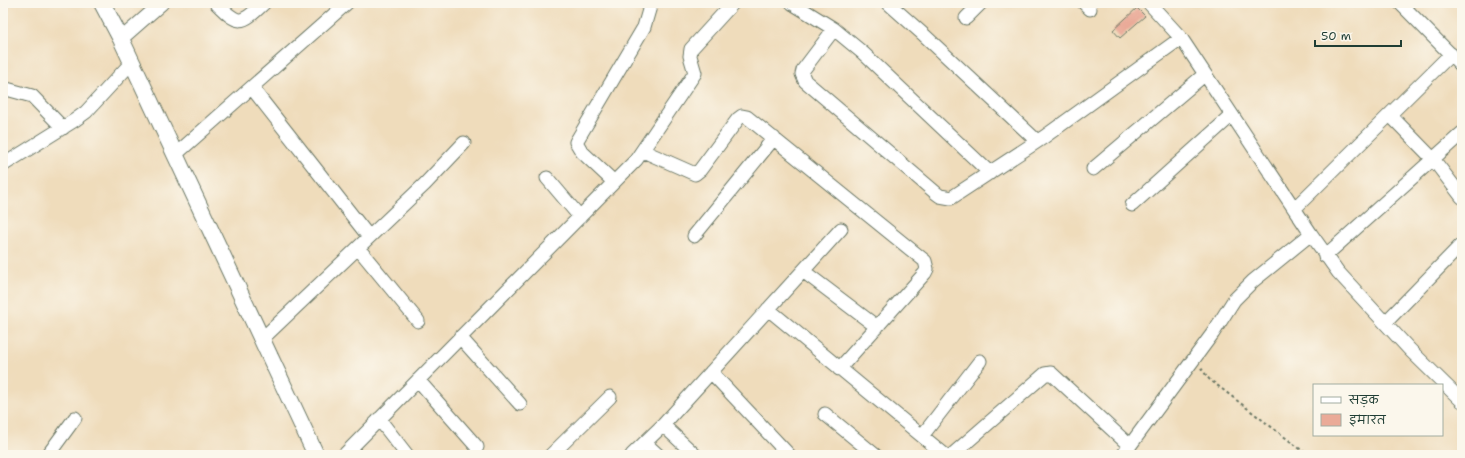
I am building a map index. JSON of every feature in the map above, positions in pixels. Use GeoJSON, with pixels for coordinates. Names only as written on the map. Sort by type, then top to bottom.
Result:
{"type":"FeatureCollection","features":[{"type":"Feature","properties":{"kind":"street"},"geometry":{"type":"LineString","coordinates":[[102,3],[121,38],[316,455]]}},
{"type":"Feature","properties":{"kind":"street"},"geometry":{"type":"LineString","coordinates":[[121,38],[162,3]]}},
{"type":"Feature","properties":{"kind":"street"},"geometry":{"type":"LineString","coordinates":[[216,3],[230,18],[238,21],[245,20],[264,3]]}},
{"type":"Feature","properties":{"kind":"street"},"geometry":{"type":"LineString","coordinates":[[176,156],[347,3]]}},
{"type":"Feature","properties":{"kind":"street"},"geometry":{"type":"LineString","coordinates":[[614,182],[582,152],[576,142],[644,27],[651,3]]}},
{"type":"Feature","properties":{"kind":"street"},"geometry":{"type":"LineString","coordinates":[[344,455],[580,217],[643,151],[695,73],[690,56],[691,49],[733,3]]}},
{"type":"Feature","properties":{"kind":"street"},"geometry":{"type":"LineString","coordinates":[[792,3],[834,29],[863,53],[990,173]]}},
{"type":"Feature","properties":{"kind":"street"},"geometry":{"type":"LineString","coordinates":[[888,3],[1037,141]]}},
{"type":"Feature","properties":{"kind":"street"},"geometry":{"type":"LineString","coordinates":[[966,18],[981,3]]}},
{"type":"Feature","properties":{"kind":"street"},"geometry":{"type":"LineString","coordinates":[[1149,3],[1181,38],[1231,116],[1295,208],[1326,256],[1385,323],[1459,393]]}},
{"type":"Feature","properties":{"kind":"street"},"geometry":{"type":"LineString","coordinates":[[1400,3],[1462,66]]}},
{"type":"Feature","properties":{"kind":"street"},"geometry":{"type":"LineString","coordinates":[[834,29],[803,70],[802,74],[805,81],[940,196],[951,198],[1037,141],[1181,38]]}},
{"type":"Feature","properties":{"kind":"street"},"geometry":{"type":"LineString","coordinates":[[1295,208],[1451,54]]}},
{"type":"Feature","properties":{"kind":"street"},"geometry":{"type":"LineString","coordinates":[[3,164],[63,128],[86,112],[132,62]]}},
{"type":"Feature","properties":{"kind":"street"},"geometry":{"type":"LineString","coordinates":[[1093,169],[1204,75]]}},
{"type":"Feature","properties":{"kind":"street"},"geometry":{"type":"LineString","coordinates":[[3,88],[32,96],[63,128]]}},
{"type":"Feature","properties":{"kind":"street"},"geometry":{"type":"LineString","coordinates":[[252,88],[369,237]]}},
{"type":"Feature","properties":{"kind":"street"},"geometry":{"type":"LineString","coordinates":[[1390,115],[1433,159],[1462,197]]}},
{"type":"Feature","properties":{"kind":"street"},"geometry":{"type":"LineString","coordinates":[[643,151],[695,174],[700,170],[742,116],[752,120],[927,264],[925,273],[839,369]]}},
{"type":"Feature","properties":{"kind":"street"},"geometry":{"type":"LineString","coordinates":[[1132,205],[1231,116]]}},
{"type":"Feature","properties":{"kind":"street"},"geometry":{"type":"LineString","coordinates":[[1326,256],[1462,133]]}},
{"type":"Feature","properties":{"kind":"street"},"geometry":{"type":"LineString","coordinates":[[694,236],[774,138]]}},
{"type":"Feature","properties":{"kind":"street"},"geometry":{"type":"LineString","coordinates":[[262,339],[358,248],[464,143]]}},
{"type":"Feature","properties":{"kind":"street"},"geometry":{"type":"LineString","coordinates":[[547,178],[580,217]]}},
{"type":"Feature","properties":{"kind":"street"},"geometry":{"type":"LineString","coordinates":[[632,455],[663,425],[841,229]]}},
{"type":"Feature","properties":{"kind":"street"},"geometry":{"type":"LineString","coordinates":[[952,455],[1048,373],[1055,375],[1127,450],[1198,353],[1234,300],[1253,281],[1311,234]]}},
{"type":"Feature","properties":{"kind":"street"},"geometry":{"type":"LineString","coordinates":[[1385,323],[1462,244]]}},
{"type":"Feature","properties":{"kind":"street"},"geometry":{"type":"LineString","coordinates":[[358,248],[418,321]]}},
{"type":"Feature","properties":{"kind":"street"},"geometry":{"type":"LineString","coordinates":[[803,271],[877,327]]}},
{"type":"Feature","properties":{"kind":"street"},"geometry":{"type":"LineString","coordinates":[[768,309],[944,455]]}},
{"type":"Feature","properties":{"kind":"street"},"geometry":{"type":"LineString","coordinates":[[460,337],[520,404]]}},
{"type":"Feature","properties":{"kind":"street"},"geometry":{"type":"LineString","coordinates":[[922,436],[980,361]]}},
{"type":"Feature","properties":{"kind":"street"},"geometry":{"type":"LineString","coordinates":[[711,372],[789,455]]}},
{"type":"Feature","properties":{"kind":"street"},"geometry":{"type":"LineString","coordinates":[[418,380],[477,447]]}},
{"type":"Feature","properties":{"kind":"street"},"geometry":{"type":"LineString","coordinates":[[551,455],[610,397]]}},
{"type":"Feature","properties":{"kind":"street"},"geometry":{"type":"LineString","coordinates":[[825,414],[875,455]]}},
{"type":"Feature","properties":{"kind":"street"},"geometry":{"type":"LineString","coordinates":[[48,455],[75,418]]}},
{"type":"Feature","properties":{"kind":"street"},"geometry":{"type":"LineString","coordinates":[[379,419],[407,455]]}},
{"type":"Feature","properties":{"kind":"street"},"geometry":{"type":"LineString","coordinates":[[663,425],[695,455]]}},
{"type":"Feature","properties":{"kind":"street"},"geometry":{"type":"LineString","coordinates":[[645,443],[658,455]]}},
{"type":"Feature","properties":{"kind":"path"},"geometry":{"type":"LineString","coordinates":[[1198,353],[1202,372],[1209,380],[1308,455]]}},
{"type":"Feature","properties":{"kind":"building"},"geometry":{"type":"Polygon","coordinates":[[[1137,8],[1145,16],[1120,38],[1113,30],[1137,8]]]}}]}
